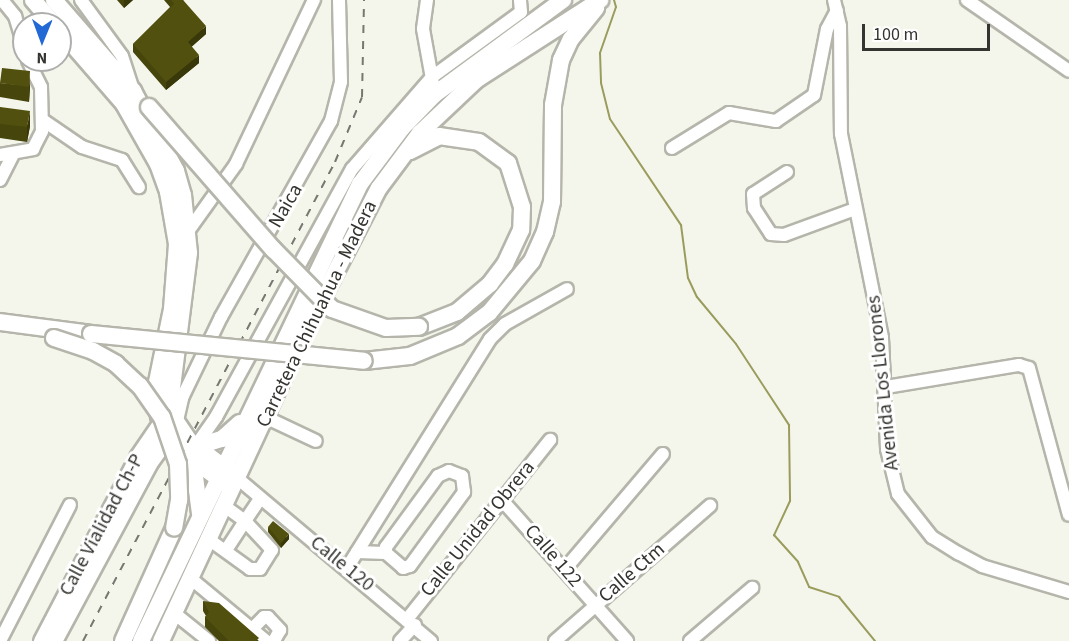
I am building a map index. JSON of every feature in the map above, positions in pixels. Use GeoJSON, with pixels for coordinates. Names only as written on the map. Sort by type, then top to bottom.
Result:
{"type":"FeatureCollection","features":[{"type":"Feature","properties":{"kind":"highway"},"geometry":{"type":"LineString","coordinates":[[33,0],[44,12]]}},
{"type":"Feature","properties":{"kind":"highway"},"geometry":{"type":"LineString","coordinates":[[54,0],[280,257],[332,309],[386,328],[419,327],[457,312],[490,284],[506,264],[521,230],[522,207],[508,163],[478,142],[440,136],[407,152]]}},
{"type":"Feature","properties":{"kind":"highway","name":"Carretera Chihuahua - Madera"},"geometry":{"type":"LineString","coordinates":[[227,477],[247,416],[350,202],[402,128],[435,94],[563,0]]}},
{"type":"Feature","properties":{"kind":"highway"},"geometry":{"type":"LineString","coordinates":[[0,322],[92,334],[364,362],[410,356],[458,336],[489,313],[532,261],[545,232],[552,202],[553,105],[561,60],[572,39],[602,0]]}},
{"type":"Feature","properties":{"kind":"highway","name":"Carretera Chihuahua - Madera"},"geometry":{"type":"LineString","coordinates":[[227,477],[265,417],[358,224],[407,152],[441,111],[483,75],[602,0]]}},
{"type":"Feature","properties":{"kind":"highway"},"geometry":{"type":"LineString","coordinates":[[72,44],[138,123],[168,192],[176,255],[172,309],[156,391],[168,424],[194,454],[227,477]]}},
{"type":"Feature","properties":{"kind":"highway"},"geometry":{"type":"LineString","coordinates":[[140,99],[176,171],[189,230],[187,277],[170,375],[168,424]]}},
{"type":"Feature","properties":{"kind":"highway"},"geometry":{"type":"LineString","coordinates":[[0,330],[54,338],[93,351],[116,363],[140,387],[162,417],[178,464],[179,500],[174,528],[123,641]]}},
{"type":"Feature","properties":{"kind":"highway"},"geometry":{"type":"LineString","coordinates":[[194,454],[222,439],[247,416]]}},
{"type":"Feature","properties":{"kind":"highway"},"geometry":{"type":"LineString","coordinates":[[161,641],[207,538],[208,518],[194,454]]}},
{"type":"Feature","properties":{"kind":"highway"},"geometry":{"type":"LineString","coordinates":[[208,518],[223,505],[227,477]]}},
{"type":"Feature","properties":{"kind":"highway"},"geometry":{"type":"LineString","coordinates":[[141,641],[208,518],[227,477]]}},
{"type":"Feature","properties":{"kind":"main road","name":"Calle Vialidad Ch-P"},"geometry":{"type":"LineString","coordinates":[[41,641],[137,457],[168,424]]}},
{"type":"Feature","properties":{"kind":"main road","name":"Calle Vialidad Ch-P"},"geometry":{"type":"LineString","coordinates":[[54,641],[168,424]]}},
{"type":"Feature","properties":{"kind":"street"},"geometry":{"type":"LineString","coordinates":[[2,0],[6,10]]}},
{"type":"Feature","properties":{"kind":"street"},"geometry":{"type":"LineString","coordinates":[[81,0],[122,56],[140,99]]}},
{"type":"Feature","properties":{"kind":"street"},"geometry":{"type":"LineString","coordinates":[[189,230],[236,164],[314,0]]}},
{"type":"Feature","properties":{"kind":"street","name":"Naica"},"geometry":{"type":"LineString","coordinates":[[168,424],[221,317],[331,121],[341,82],[339,0]]}},
{"type":"Feature","properties":{"kind":"street"},"geometry":{"type":"LineString","coordinates":[[427,0],[423,29],[435,94]]}},
{"type":"Feature","properties":{"kind":"street"},"geometry":{"type":"LineString","coordinates":[[194,454],[352,169],[432,77],[521,12],[520,0]]}},
{"type":"Feature","properties":{"kind":"street"},"geometry":{"type":"LineString","coordinates":[[967,0],[1069,71]]}},
{"type":"Feature","properties":{"kind":"street"},"geometry":{"type":"LineString","coordinates":[[672,148],[729,113],[776,121],[814,95],[827,29],[836,5]]}},
{"type":"Feature","properties":{"kind":"street","name":"Avenida Los Llorones"},"geometry":{"type":"LineString","coordinates":[[836,5],[841,134],[882,338],[891,474],[898,494],[913,516],[932,537],[982,566],[1069,592]]}},
{"type":"Feature","properties":{"kind":"street"},"geometry":{"type":"LineString","coordinates":[[0,155],[33,149],[44,121],[41,87],[34,72]]}},
{"type":"Feature","properties":{"kind":"street"},"geometry":{"type":"LineString","coordinates":[[44,121],[82,147],[122,160],[139,187]]}},
{"type":"Feature","properties":{"kind":"street"},"geometry":{"type":"LineString","coordinates":[[0,180],[14,153]]}},
{"type":"Feature","properties":{"kind":"street"},"geometry":{"type":"LineString","coordinates":[[787,172],[753,194],[754,208],[771,234],[784,235],[855,209]]}},
{"type":"Feature","properties":{"kind":"street"},"geometry":{"type":"LineString","coordinates":[[346,568],[490,339],[505,324],[567,290]]}},
{"type":"Feature","properties":{"kind":"street"},"geometry":{"type":"LineString","coordinates":[[886,387],[1019,365],[1029,368],[1069,515]]}},
{"type":"Feature","properties":{"kind":"street"},"geometry":{"type":"LineString","coordinates":[[265,417],[316,441]]}},
{"type":"Feature","properties":{"kind":"street","name":"Calle Unidad Obrera"},"geometry":{"type":"LineString","coordinates":[[400,641],[411,621],[501,499],[550,440]]}},
{"type":"Feature","properties":{"kind":"street"},"geometry":{"type":"LineString","coordinates":[[565,569],[663,454]]}},
{"type":"Feature","properties":{"kind":"street"},"geometry":{"type":"LineString","coordinates":[[359,549],[386,550],[403,568],[410,566],[464,492],[462,476],[449,471],[438,476],[386,550]]}},
{"type":"Feature","properties":{"kind":"street","name":"Calle 120"},"geometry":{"type":"LineString","coordinates":[[227,477],[260,499],[346,568],[411,621],[431,641]]}},
{"type":"Feature","properties":{"kind":"street"},"geometry":{"type":"LineString","coordinates":[[226,550],[260,499]]}},
{"type":"Feature","properties":{"kind":"street","name":"Calle 122"},"geometry":{"type":"LineString","coordinates":[[501,499],[627,641]]}},
{"type":"Feature","properties":{"kind":"street"},"geometry":{"type":"LineString","coordinates":[[0,641],[70,505]]}},
{"type":"Feature","properties":{"kind":"street"},"geometry":{"type":"LineString","coordinates":[[207,538],[254,570],[260,569],[271,556],[270,546],[245,521],[223,505]]}},
{"type":"Feature","properties":{"kind":"street","name":"Calle Ctm"},"geometry":{"type":"LineString","coordinates":[[555,641],[710,506]]}},
{"type":"Feature","properties":{"kind":"street"},"geometry":{"type":"LineString","coordinates":[[189,577],[266,641]]}},
{"type":"Feature","properties":{"kind":"street"},"geometry":{"type":"LineString","coordinates":[[690,641],[752,588]]}},
{"type":"Feature","properties":{"kind":"street"},"geometry":{"type":"LineString","coordinates":[[174,613],[209,641]]}},
{"type":"Feature","properties":{"kind":"street"},"geometry":{"type":"LineString","coordinates":[[252,629],[264,617],[268,617],[280,630],[274,641]]}},
{"type":"Feature","properties":{"kind":"building"},"geometry":{"type":"Polygon","coordinates":[[[171,0],[183,0],[206,26],[188,42],[199,55],[166,82],[133,44],[174,4],[171,0]]]}},
{"type":"Feature","properties":{"kind":"building"},"geometry":{"type":"Polygon","coordinates":[[[2,68],[12,69],[12,72],[30,72],[29,87],[0,83],[2,68]]]}},
{"type":"Feature","properties":{"kind":"building"},"geometry":{"type":"Polygon","coordinates":[[[0,107],[30,111],[27,127],[0,124],[0,107]]]}},
{"type":"Feature","properties":{"kind":"building"},"geometry":{"type":"Polygon","coordinates":[[[273,521],[289,534],[281,543],[268,527],[273,521]]]}},
{"type":"Feature","properties":{"kind":"building"},"geometry":{"type":"Polygon","coordinates":[[[203,601],[219,603],[259,638],[256,641],[229,641],[205,617],[209,612],[203,601]]]}},
{"type":"Feature","properties":{"kind":"waterway"},"geometry":{"type":"LineString","coordinates":[[614,0],[616,7],[600,53],[601,83],[610,119],[681,225],[688,278],[697,297],[736,344],[789,425],[790,501],[774,535],[798,562],[809,587],[839,597],[875,641]]}},
{"type":"Feature","properties":{"kind":"railway"},"geometry":{"type":"LineString","coordinates":[[83,641],[335,162],[362,97],[364,0]]}}]}
